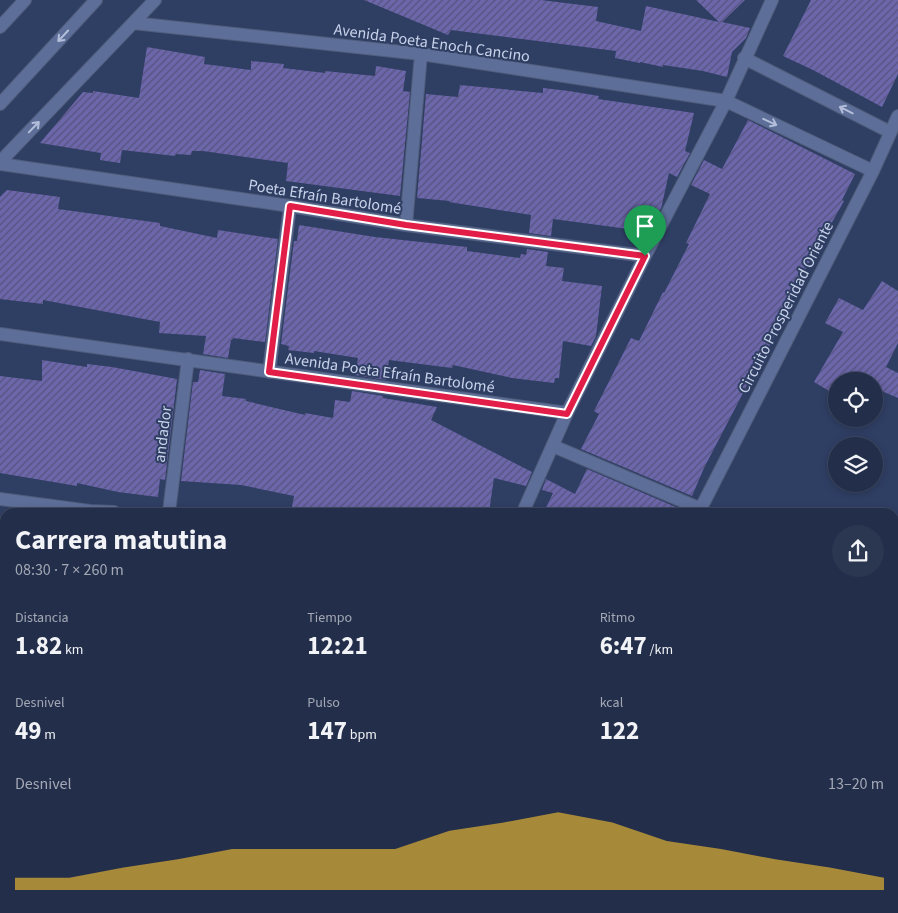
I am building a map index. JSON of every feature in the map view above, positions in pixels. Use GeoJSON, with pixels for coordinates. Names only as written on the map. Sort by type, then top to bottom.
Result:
{"type":"FeatureCollection","features":[{"type":"Feature","properties":{"kind":"street"},"geometry":{"type":"LineString","coordinates":[[0,27],[25,0]]}},
{"type":"Feature","properties":{"kind":"street"},"geometry":{"type":"LineString","coordinates":[[0,104],[96,0]]}},
{"type":"Feature","properties":{"kind":"street"},"geometry":{"type":"LineString","coordinates":[[0,163],[155,0]]}},
{"type":"Feature","properties":{"kind":"street"},"geometry":{"type":"LineString","coordinates":[[525,508],[567,414],[645,256],[726,101],[768,2]]}},
{"type":"Feature","properties":{"kind":"street","name":"Avenida Poeta Enoch Cancino"},"geometry":{"type":"LineString","coordinates":[[133,23],[421,54],[726,101],[873,171]]}},
{"type":"Feature","properties":{"kind":"street"},"geometry":{"type":"LineString","coordinates":[[406,225],[421,54]]}},
{"type":"Feature","properties":{"kind":"street"},"geometry":{"type":"LineString","coordinates":[[744,58],[890,132]]}},
{"type":"Feature","properties":{"kind":"street","name":"Circuito Prosperidad Oriente"},"geometry":{"type":"LineString","coordinates":[[701,508],[873,171],[898,116]]}},
{"type":"Feature","properties":{"kind":"street","name":"Poeta Efraín Bartolomé"},"geometry":{"type":"LineString","coordinates":[[0,163],[406,225],[645,256]]}},
{"type":"Feature","properties":{"kind":"street"},"geometry":{"type":"LineString","coordinates":[[269,372],[290,206]]}},
{"type":"Feature","properties":{"kind":"street","name":"Avenida Poeta Efraín Bartolomé"},"geometry":{"type":"LineString","coordinates":[[0,334],[188,359],[567,414]]}},
{"type":"Feature","properties":{"kind":"street","name":"andador"},"geometry":{"type":"LineString","coordinates":[[169,508],[188,359]]}},
{"type":"Feature","properties":{"kind":"street"},"geometry":{"type":"LineString","coordinates":[[552,446],[695,508]]}},
{"type":"Feature","properties":{"kind":"street"},"geometry":{"type":"LineString","coordinates":[[0,499],[62,508]]}},
{"type":"Feature","properties":{"kind":"building"},"geometry":{"type":"Polygon","coordinates":[[[364,0],[541,0],[598,7],[596,21],[641,31],[646,6],[719,22],[696,0],[745,0],[722,22],[750,28],[746,38],[732,52],[727,77],[703,71],[663,65],[663,67],[615,58],[616,51],[451,30],[448,35],[364,0]]]}},
{"type":"Feature","properties":{"kind":"building"},"geometry":{"type":"Polygon","coordinates":[[[811,0],[898,0],[898,74],[882,107],[783,56],[811,0]]]}},
{"type":"Feature","properties":{"kind":"building"},"geometry":{"type":"Polygon","coordinates":[[[147,47],[205,57],[204,64],[251,70],[251,61],[284,64],[283,68],[325,73],[325,71],[375,76],[376,66],[406,71],[403,91],[410,92],[400,196],[286,181],[288,163],[203,151],[192,151],[191,155],[176,154],[175,156],[122,150],[120,163],[100,160],[101,153],[40,143],[83,92],[93,93],[93,91],[139,98],[147,47]]]}},
{"type":"Feature","properties":{"kind":"building"},"geometry":{"type":"Polygon","coordinates":[[[460,85],[543,93],[543,88],[569,91],[599,96],[598,99],[694,113],[685,151],[690,153],[677,177],[669,173],[661,209],[657,216],[637,215],[636,230],[553,219],[551,236],[529,233],[531,215],[450,201],[417,198],[426,94],[458,97],[460,85]]]}},
{"type":"Feature","properties":{"kind":"building"},"geometry":{"type":"Polygon","coordinates":[[[748,120],[855,174],[842,200],[844,201],[804,272],[757,371],[755,370],[704,468],[692,496],[581,449],[599,414],[594,411],[631,338],[639,341],[689,244],[686,243],[710,194],[691,185],[704,160],[722,169],[748,120]]]}},
{"type":"Feature","properties":{"kind":"building"},"geometry":{"type":"Polygon","coordinates":[[[7,190],[60,197],[58,209],[160,223],[160,226],[217,238],[218,230],[278,239],[265,342],[233,338],[228,358],[203,354],[206,336],[159,333],[160,322],[43,300],[43,304],[0,299],[0,197],[7,190]]]}},
{"type":"Feature","properties":{"kind":"building"},"geometry":{"type":"Polygon","coordinates":[[[299,225],[375,237],[467,247],[467,251],[520,258],[521,254],[526,255],[527,249],[548,252],[546,266],[564,268],[562,281],[602,286],[596,336],[591,346],[563,341],[559,378],[555,378],[554,383],[512,378],[453,365],[452,368],[389,360],[386,380],[355,375],[358,358],[314,351],[314,353],[288,350],[289,346],[281,344],[294,241],[297,241],[299,225]]]}},
{"type":"Feature","properties":{"kind":"building"},"geometry":{"type":"Polygon","coordinates":[[[882,281],[898,291],[898,343],[886,367],[898,373],[898,398],[883,392],[883,372],[828,372],[828,390],[814,382],[843,332],[825,323],[839,298],[863,310],[882,281]]]}},
{"type":"Feature","properties":{"kind":"building"},"geometry":{"type":"Polygon","coordinates":[[[42,360],[87,367],[87,364],[112,367],[177,379],[165,480],[160,479],[158,497],[118,492],[77,483],[77,486],[0,473],[0,376],[42,381],[42,360]]]}},
{"type":"Feature","properties":{"kind":"building"},"geometry":{"type":"Polygon","coordinates":[[[200,370],[225,374],[222,396],[246,399],[246,401],[305,415],[305,413],[333,418],[335,400],[350,402],[352,391],[437,407],[431,420],[532,472],[526,486],[494,478],[490,508],[292,508],[294,496],[241,485],[181,481],[193,382],[198,382],[200,370]]]}},
{"type":"Feature","properties":{"kind":"building"},"geometry":{"type":"Polygon","coordinates":[[[587,469],[678,508],[546,508],[553,493],[542,490],[546,479],[575,494],[587,469]]]}},
{"type":"Feature","properties":{"kind":"route"},"geometry":{"type":"LineString","coordinates":[[290,206],[406,225],[645,256],[567,414],[269,372],[290,206]]}}]}
